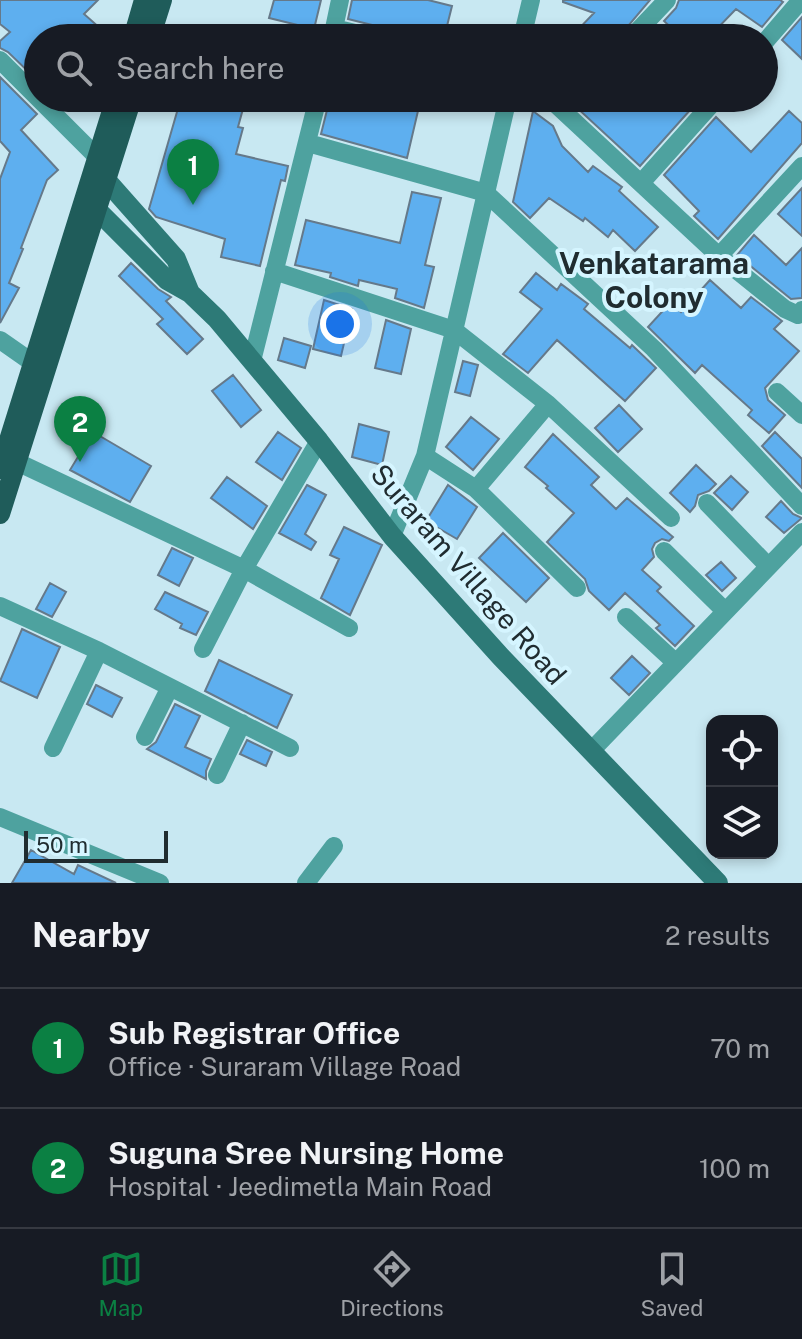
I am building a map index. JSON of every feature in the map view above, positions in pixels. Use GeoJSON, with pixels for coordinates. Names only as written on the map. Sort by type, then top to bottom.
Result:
{"type":"FeatureCollection","features":[{"type":"Feature","properties":{"kind":"main road"},"geometry":{"type":"LineString","coordinates":[[137,24],[144,0]]}},
{"type":"Feature","properties":{"kind":"main road"},"geometry":{"type":"LineString","coordinates":[[154,24],[162,0]]}},
{"type":"Feature","properties":{"kind":"main road"},"geometry":{"type":"LineString","coordinates":[[4,466],[91,204],[113,112]]}},
{"type":"Feature","properties":{"kind":"main road"},"geometry":{"type":"LineString","coordinates":[[100,171],[126,112]]}},
{"type":"Feature","properties":{"kind":"main road","name":"Suraram Village Road"},"geometry":{"type":"LineString","coordinates":[[100,171],[176,259],[190,293]]}},
{"type":"Feature","properties":{"kind":"main road"},"geometry":{"type":"LineString","coordinates":[[0,514],[4,466],[33,363],[91,204]]}},
{"type":"Feature","properties":{"kind":"main road","name":"Suraram Village Road"},"geometry":{"type":"LineString","coordinates":[[91,204],[167,280],[190,293],[319,441],[392,536],[501,657],[718,883]]}},
{"type":"Feature","properties":{"kind":"street"},"geometry":{"type":"LineString","coordinates":[[335,24],[340,0]]}},
{"type":"Feature","properties":{"kind":"street"},"geometry":{"type":"LineString","coordinates":[[525,24],[531,0]]}},
{"type":"Feature","properties":{"kind":"street"},"geometry":{"type":"LineString","coordinates":[[644,24],[667,0]]}},
{"type":"Feature","properties":{"kind":"street"},"geometry":{"type":"LineString","coordinates":[[778,27],[801,0]]}},
{"type":"Feature","properties":{"kind":"street"},"geometry":{"type":"LineString","coordinates":[[0,60],[24,87]]}},
{"type":"Feature","properties":{"kind":"street"},"geometry":{"type":"LineString","coordinates":[[47,112],[100,171]]}},
{"type":"Feature","properties":{"kind":"street"},"geometry":{"type":"LineString","coordinates":[[252,361],[315,112]]}},
{"type":"Feature","properties":{"kind":"street"},"geometry":{"type":"LineString","coordinates":[[392,536],[425,456],[505,112]]}},
{"type":"Feature","properties":{"kind":"street"},"geometry":{"type":"LineString","coordinates":[[572,112],[719,256],[785,309],[801,315]]}},
{"type":"Feature","properties":{"kind":"street"},"geometry":{"type":"LineString","coordinates":[[641,183],[704,112]]}},
{"type":"Feature","properties":{"kind":"street"},"geometry":{"type":"LineString","coordinates":[[308,143],[486,193],[654,349],[802,506]]}},
{"type":"Feature","properties":{"kind":"street"},"geometry":{"type":"LineString","coordinates":[[719,256],[802,166]]}},
{"type":"Feature","properties":{"kind":"street"},"geometry":{"type":"LineString","coordinates":[[274,271],[454,330],[548,404],[671,518]]}},
{"type":"Feature","properties":{"kind":"street"},"geometry":{"type":"LineString","coordinates":[[0,340],[33,363]]}},
{"type":"Feature","properties":{"kind":"street"},"geometry":{"type":"LineString","coordinates":[[777,392],[802,415]]}},
{"type":"Feature","properties":{"kind":"street"},"geometry":{"type":"LineString","coordinates":[[476,489],[548,404]]}},
{"type":"Feature","properties":{"kind":"street"},"geometry":{"type":"LineString","coordinates":[[203,649],[244,569],[319,441]]}},
{"type":"Feature","properties":{"kind":"street"},"geometry":{"type":"LineString","coordinates":[[425,456],[476,489],[577,588]]}},
{"type":"Feature","properties":{"kind":"street"},"geometry":{"type":"LineString","coordinates":[[4,466],[244,569],[349,628]]}},
{"type":"Feature","properties":{"kind":"street"},"geometry":{"type":"LineString","coordinates":[[707,503],[768,566]]}},
{"type":"Feature","properties":{"kind":"street"},"geometry":{"type":"LineString","coordinates":[[591,751],[802,532]]}},
{"type":"Feature","properties":{"kind":"street"},"geometry":{"type":"LineString","coordinates":[[664,551],[725,611]]}},
{"type":"Feature","properties":{"kind":"street"},"geometry":{"type":"LineString","coordinates":[[0,606],[99,651],[290,748]]}},
{"type":"Feature","properties":{"kind":"street"},"geometry":{"type":"LineString","coordinates":[[626,617],[675,662]]}},
{"type":"Feature","properties":{"kind":"street"},"geometry":{"type":"LineString","coordinates":[[53,748],[99,651]]}},
{"type":"Feature","properties":{"kind":"street"},"geometry":{"type":"LineString","coordinates":[[145,737],[170,687]]}},
{"type":"Feature","properties":{"kind":"street"},"geometry":{"type":"LineString","coordinates":[[217,775],[242,723]]}},
{"type":"Feature","properties":{"kind":"street"},"geometry":{"type":"LineString","coordinates":[[0,817],[160,883]]}},
{"type":"Feature","properties":{"kind":"street"},"geometry":{"type":"LineString","coordinates":[[306,883],[334,846]]}},
{"type":"Feature","properties":{"kind":"building"},"geometry":{"type":"Polygon","coordinates":[[[0,0],[98,0],[84,14],[95,24],[24,24],[24,67],[0,48],[0,41],[10,32],[0,24],[0,0]]]}},
{"type":"Feature","properties":{"kind":"building"},"geometry":{"type":"Polygon","coordinates":[[[274,0],[321,0],[315,24],[294,24],[269,18],[274,0]]]}},
{"type":"Feature","properties":{"kind":"building"},"geometry":{"type":"Polygon","coordinates":[[[352,0],[428,0],[452,6],[448,24],[368,24],[348,19],[352,0]]]}},
{"type":"Feature","properties":{"kind":"building"},"geometry":{"type":"Polygon","coordinates":[[[650,0],[630,24],[583,24],[594,13],[563,2],[650,0]]]}},
{"type":"Feature","properties":{"kind":"building"},"geometry":{"type":"Polygon","coordinates":[[[679,0],[783,2],[765,24],[758,24],[736,9],[722,24],[667,24],[664,21],[679,0]]]}},
{"type":"Feature","properties":{"kind":"building"},"geometry":{"type":"Polygon","coordinates":[[[802,17],[802,59],[782,40],[802,17]]]}},
{"type":"Feature","properties":{"kind":"building"},"geometry":{"type":"Polygon","coordinates":[[[0,77],[24,101],[24,112],[37,114],[21,130],[58,170],[47,180],[21,248],[9,283],[19,288],[0,323],[0,179],[10,152],[0,141],[0,77]]]}},
{"type":"Feature","properties":{"kind":"building"},"geometry":{"type":"Polygon","coordinates":[[[789,111],[802,123],[802,143],[718,239],[694,216],[699,211],[664,175],[716,117],[751,152],[789,111]]]}},
{"type":"Feature","properties":{"kind":"building"},"geometry":{"type":"Polygon","coordinates":[[[177,112],[242,112],[238,127],[243,128],[236,154],[288,166],[285,181],[281,180],[260,266],[221,257],[225,239],[156,217],[149,209],[177,112]]]}},
{"type":"Feature","properties":{"kind":"building"},"geometry":{"type":"Polygon","coordinates":[[[326,112],[418,112],[407,158],[321,134],[326,112]]]}},
{"type":"Feature","properties":{"kind":"building"},"geometry":{"type":"Polygon","coordinates":[[[534,112],[553,126],[562,146],[588,172],[593,166],[622,187],[619,191],[658,227],[635,251],[613,230],[608,237],[585,218],[583,221],[549,198],[530,218],[513,202],[534,112]]]}},
{"type":"Feature","properties":{"kind":"building"},"geometry":{"type":"Polygon","coordinates":[[[582,112],[688,112],[640,166],[582,112]]]}},
{"type":"Feature","properties":{"kind":"building"},"geometry":{"type":"Polygon","coordinates":[[[802,188],[802,236],[778,214],[802,188]]]}},
{"type":"Feature","properties":{"kind":"building"},"geometry":{"type":"Polygon","coordinates":[[[412,192],[441,198],[425,265],[434,267],[424,308],[395,298],[397,289],[359,280],[358,286],[330,277],[331,273],[295,265],[306,220],[400,243],[412,192]]]}},
{"type":"Feature","properties":{"kind":"building"},"geometry":{"type":"Polygon","coordinates":[[[754,235],[786,265],[802,248],[802,298],[791,299],[737,255],[754,235]]]}},
{"type":"Feature","properties":{"kind":"building"},"geometry":{"type":"Polygon","coordinates":[[[131,263],[171,297],[166,301],[203,339],[187,354],[157,324],[163,319],[119,276],[131,263]]]}},
{"type":"Feature","properties":{"kind":"building"},"geometry":{"type":"Polygon","coordinates":[[[536,273],[557,290],[561,284],[588,304],[584,309],[630,348],[632,345],[656,368],[625,401],[557,340],[528,373],[503,354],[542,309],[520,292],[536,273]]]}},
{"type":"Feature","properties":{"kind":"building"},"geometry":{"type":"Polygon","coordinates":[[[710,280],[741,308],[751,297],[782,321],[774,329],[799,351],[765,388],[768,400],[785,415],[769,433],[748,415],[752,410],[702,365],[695,373],[648,327],[670,303],[681,312],[710,280]]]}},
{"type":"Feature","properties":{"kind":"building"},"geometry":{"type":"Polygon","coordinates":[[[324,300],[352,309],[341,356],[313,349],[324,300]]]}},
{"type":"Feature","properties":{"kind":"building"},"geometry":{"type":"Polygon","coordinates":[[[386,320],[411,329],[401,374],[375,368],[386,320]]]}},
{"type":"Feature","properties":{"kind":"building"},"geometry":{"type":"Polygon","coordinates":[[[284,338],[311,346],[305,368],[278,360],[284,338]]]}},
{"type":"Feature","properties":{"kind":"building"},"geometry":{"type":"Polygon","coordinates":[[[463,361],[478,365],[470,396],[455,392],[463,361]]]}},
{"type":"Feature","properties":{"kind":"building"},"geometry":{"type":"Polygon","coordinates":[[[233,375],[261,410],[241,427],[212,391],[233,375]]]}},
{"type":"Feature","properties":{"kind":"building"},"geometry":{"type":"Polygon","coordinates":[[[619,405],[642,429],[618,452],[595,428],[619,405]]]}},
{"type":"Feature","properties":{"kind":"building"},"geometry":{"type":"Polygon","coordinates":[[[471,417],[499,439],[473,470],[446,447],[471,417]]]}},
{"type":"Feature","properties":{"kind":"building"},"geometry":{"type":"Polygon","coordinates":[[[359,424],[389,432],[382,465],[352,457],[359,424]]]}},
{"type":"Feature","properties":{"kind":"building"},"geometry":{"type":"Polygon","coordinates":[[[93,432],[151,466],[130,502],[70,470],[93,432]]]}},
{"type":"Feature","properties":{"kind":"building"},"geometry":{"type":"Polygon","coordinates":[[[278,432],[301,448],[282,480],[256,462],[278,432]]]}},
{"type":"Feature","properties":{"kind":"building"},"geometry":{"type":"Polygon","coordinates":[[[775,432],[802,459],[802,488],[762,446],[775,432]]]}},
{"type":"Feature","properties":{"kind":"building"},"geometry":{"type":"Polygon","coordinates":[[[553,434],[599,477],[591,485],[616,509],[627,498],[673,537],[669,541],[662,539],[655,543],[652,549],[654,557],[642,570],[661,587],[657,591],[694,626],[675,646],[656,628],[660,625],[625,593],[609,610],[589,591],[585,579],[547,542],[574,513],[525,467],[553,434]]]}},
{"type":"Feature","properties":{"kind":"building"},"geometry":{"type":"Polygon","coordinates":[[[696,465],[716,484],[698,495],[690,512],[670,493],[696,465]]]}},
{"type":"Feature","properties":{"kind":"building"},"geometry":{"type":"Polygon","coordinates":[[[731,476],[748,492],[732,510],[714,493],[731,476]]]}},
{"type":"Feature","properties":{"kind":"building"},"geometry":{"type":"Polygon","coordinates":[[[227,477],[267,506],[253,529],[211,498],[227,477]]]}},
{"type":"Feature","properties":{"kind":"building"},"geometry":{"type":"Polygon","coordinates":[[[307,485],[326,495],[305,534],[316,542],[311,550],[279,533],[307,485]]]}},
{"type":"Feature","properties":{"kind":"building"},"geometry":{"type":"Polygon","coordinates":[[[448,485],[477,507],[457,539],[426,521],[448,485]]]}},
{"type":"Feature","properties":{"kind":"building"},"geometry":{"type":"Polygon","coordinates":[[[781,501],[793,514],[802,518],[784,533],[766,517],[781,501]]]}},
{"type":"Feature","properties":{"kind":"building"},"geometry":{"type":"Polygon","coordinates":[[[344,527],[382,545],[350,615],[321,598],[339,559],[330,555],[344,527]]]}},
{"type":"Feature","properties":{"kind":"building"},"geometry":{"type":"Polygon","coordinates":[[[503,533],[549,578],[526,602],[479,558],[503,533]]]}},
{"type":"Feature","properties":{"kind":"building"},"geometry":{"type":"Polygon","coordinates":[[[172,548],[193,558],[179,586],[158,575],[172,548]]]}},
{"type":"Feature","properties":{"kind":"building"},"geometry":{"type":"Polygon","coordinates":[[[721,562],[736,578],[722,591],[706,575],[721,562]]]}},
{"type":"Feature","properties":{"kind":"building"},"geometry":{"type":"Polygon","coordinates":[[[50,583],[66,592],[52,617],[36,609],[50,583]]]}},
{"type":"Feature","properties":{"kind":"building"},"geometry":{"type":"Polygon","coordinates":[[[165,592],[208,612],[196,635],[180,628],[182,624],[155,609],[165,592]]]}},
{"type":"Feature","properties":{"kind":"building"},"geometry":{"type":"Polygon","coordinates":[[[22,629],[60,647],[37,698],[0,681],[22,629]]]}},
{"type":"Feature","properties":{"kind":"building"},"geometry":{"type":"Polygon","coordinates":[[[632,656],[650,673],[629,695],[611,678],[632,656]]]}},
{"type":"Feature","properties":{"kind":"building"},"geometry":{"type":"Polygon","coordinates":[[[219,660],[292,695],[277,728],[205,691],[219,660]]]}},
{"type":"Feature","properties":{"kind":"building"},"geometry":{"type":"Polygon","coordinates":[[[96,685],[122,698],[112,717],[87,704],[96,685]]]}},
{"type":"Feature","properties":{"kind":"building"},"geometry":{"type":"Polygon","coordinates":[[[175,704],[200,716],[185,747],[211,759],[206,779],[147,749],[156,742],[175,704]]]}},
{"type":"Feature","properties":{"kind":"building"},"geometry":{"type":"Polygon","coordinates":[[[247,740],[272,752],[266,766],[240,754],[247,740]]]}},
{"type":"Feature","properties":{"kind":"building"},"geometry":{"type":"Polygon","coordinates":[[[31,850],[74,874],[78,865],[116,883],[12,883],[31,850]]]}},
{"type":"Feature","properties":{"kind":"place","name":"Sub Registrar Office"},"geometry":{"type":"Point","coordinates":[193,205]}},
{"type":"Feature","properties":{"kind":"place","name":"Suguna Sree Nursing Home"},"geometry":{"type":"Point","coordinates":[80,462]}},
{"type":"Feature","properties":{"kind":"district","name":"Venkatarama Colony"},"geometry":{"type":"Point","coordinates":[654,280]}}]}
